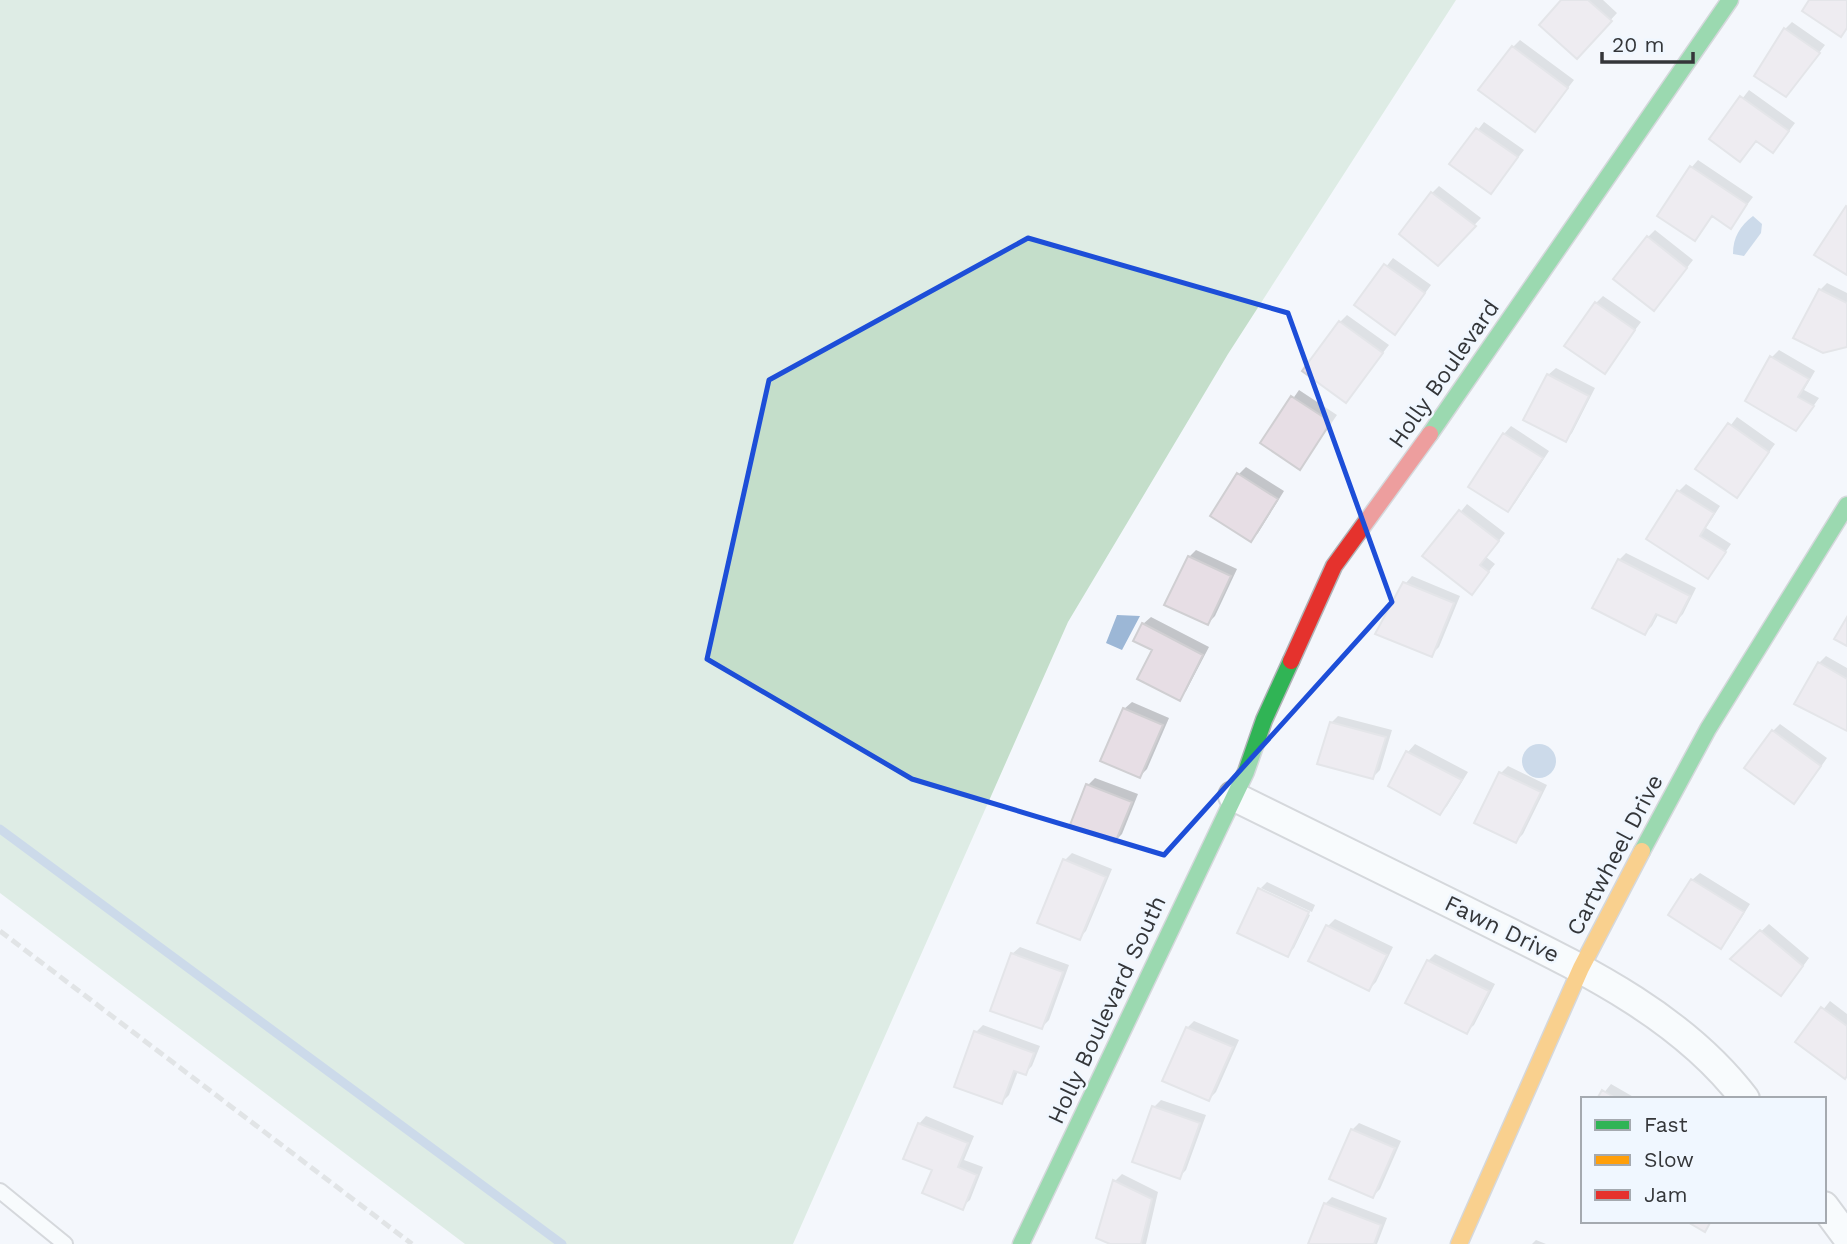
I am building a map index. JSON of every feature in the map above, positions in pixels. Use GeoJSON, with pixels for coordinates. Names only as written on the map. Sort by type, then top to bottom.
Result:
{"type":"FeatureCollection","features":[{"type":"Feature","properties":{"kind":"street","name":"Holly Boulevard"},"geometry":{"type":"LineString","coordinates":[[1233,796],[1246,772],[1264,720],[1291,658],[1334,566],[1435,428],[1730,0]]}},
{"type":"Feature","properties":{"kind":"street","name":"Cartwheel Drive"},"geometry":{"type":"LineString","coordinates":[[1459,1244],[1581,968],[1708,729],[1847,505]]}},
{"type":"Feature","properties":{"kind":"street","name":"Fawn Drive"},"geometry":{"type":"LineString","coordinates":[[1233,796],[1581,968],[1678,1030],[1724,1072],[1743,1097]]}},
{"type":"Feature","properties":{"kind":"street","name":"Holly Boulevard South"},"geometry":{"type":"LineString","coordinates":[[1021,1244],[1233,796]]}},
{"type":"Feature","properties":{"kind":"street"},"geometry":{"type":"LineString","coordinates":[[1826,1209],[1847,1237]]}},
{"type":"Feature","properties":{"kind":"lane"},"geometry":{"type":"LineString","coordinates":[[0,1191],[65,1244]]}},
{"type":"Feature","properties":{"kind":"highlighted area"},"geometry":{"type":"Polygon","coordinates":[[[1028,238],[1288,313],[1392,602],[1164,855],[912,779],[707,659],[769,380],[1028,238]]]}},
{"type":"Feature","properties":{"kind":"green space"},"geometry":{"type":"Polygon","coordinates":[[[0,0],[1456,0],[1228,354],[1068,622],[793,1244],[465,1244],[0,893],[0,0]]]}},
{"type":"Feature","properties":{"kind":"water"},"geometry":{"type":"Polygon","coordinates":[[[1753,216],[1762,224],[1761,233],[1744,256],[1733,254],[1738,232],[1753,216]]]}},
{"type":"Feature","properties":{"kind":"water"},"geometry":{"type":"Polygon","coordinates":[[[1117,615],[1140,616],[1122,650],[1106,643],[1117,615]]]}},
{"type":"Feature","properties":{"kind":"water"},"geometry":{"type":"Polygon","coordinates":[[[1539,744],[1551,749],[1556,761],[1551,773],[1539,778],[1527,773],[1522,761],[1527,749],[1539,744]]]}},
{"type":"Feature","properties":{"kind":"building"},"geometry":{"type":"Polygon","coordinates":[[[1561,0],[1588,0],[1612,21],[1577,59],[1539,25],[1561,0]]]}},
{"type":"Feature","properties":{"kind":"building"},"geometry":{"type":"Polygon","coordinates":[[[1809,0],[1847,0],[1847,28],[1841,37],[1802,11],[1809,0]]]}},
{"type":"Feature","properties":{"kind":"building"},"geometry":{"type":"Polygon","coordinates":[[[1784,28],[1820,53],[1786,97],[1754,76],[1784,28]]]}},
{"type":"Feature","properties":{"kind":"building"},"geometry":{"type":"Polygon","coordinates":[[[1512,46],[1568,88],[1535,132],[1478,90],[1512,46]]]}},
{"type":"Feature","properties":{"kind":"building"},"geometry":{"type":"Polygon","coordinates":[[[1740,96],[1789,131],[1773,153],[1756,141],[1740,162],[1709,139],[1740,96]]]}},
{"type":"Feature","properties":{"kind":"building"},"geometry":{"type":"Polygon","coordinates":[[[1476,128],[1518,157],[1491,194],[1449,164],[1476,128]]]}},
{"type":"Feature","properties":{"kind":"building"},"geometry":{"type":"Polygon","coordinates":[[[1690,166],[1747,204],[1731,229],[1712,216],[1695,241],[1657,216],[1690,166]]]}},
{"type":"Feature","properties":{"kind":"building"},"geometry":{"type":"Polygon","coordinates":[[[1431,192],[1476,226],[1438,266],[1399,234],[1431,192]]]}},
{"type":"Feature","properties":{"kind":"building"},"geometry":{"type":"Polygon","coordinates":[[[1847,207],[1847,275],[1814,255],[1847,207]]]}},
{"type":"Feature","properties":{"kind":"building"},"geometry":{"type":"Polygon","coordinates":[[[1647,236],[1687,268],[1654,311],[1613,279],[1647,236]]]}},
{"type":"Feature","properties":{"kind":"building"},"geometry":{"type":"Polygon","coordinates":[[[1384,264],[1425,293],[1395,335],[1354,305],[1384,264]]]}},
{"type":"Feature","properties":{"kind":"building"},"geometry":{"type":"Polygon","coordinates":[[[1819,289],[1847,303],[1847,347],[1823,353],[1793,338],[1819,289]]]}},
{"type":"Feature","properties":{"kind":"building"},"geometry":{"type":"Polygon","coordinates":[[[1595,302],[1635,330],[1605,374],[1564,346],[1595,302]]]}},
{"type":"Feature","properties":{"kind":"building"},"geometry":{"type":"Polygon","coordinates":[[[1339,321],[1383,353],[1346,403],[1302,371],[1339,321]]]}},
{"type":"Feature","properties":{"kind":"building"},"geometry":{"type":"Polygon","coordinates":[[[1770,356],[1809,379],[1798,397],[1814,406],[1796,431],[1745,401],[1770,356]]]}},
{"type":"Feature","properties":{"kind":"building"},"geometry":{"type":"Polygon","coordinates":[[[1547,374],[1589,396],[1566,442],[1523,420],[1547,374]]]}},
{"type":"Feature","properties":{"kind":"building"},"geometry":{"type":"Polygon","coordinates":[[[1291,396],[1331,422],[1300,470],[1260,443],[1291,396]]]}},
{"type":"Feature","properties":{"kind":"building"},"geometry":{"type":"Polygon","coordinates":[[[1728,423],[1769,452],[1737,498],[1695,469],[1728,423]]]}},
{"type":"Feature","properties":{"kind":"building"},"geometry":{"type":"Polygon","coordinates":[[[1503,433],[1543,458],[1508,512],[1468,487],[1503,433]]]}},
{"type":"Feature","properties":{"kind":"building"},"geometry":{"type":"Polygon","coordinates":[[[1237,473],[1278,499],[1251,542],[1210,516],[1237,473]]]}},
{"type":"Feature","properties":{"kind":"building"},"geometry":{"type":"Polygon","coordinates":[[[1677,490],[1714,513],[1700,536],[1726,552],[1708,579],[1646,539],[1677,490]]]}},
{"type":"Feature","properties":{"kind":"building"},"geometry":{"type":"Polygon","coordinates":[[[1459,510],[1499,541],[1480,565],[1489,572],[1472,595],[1422,556],[1459,510]]]}},
{"type":"Feature","properties":{"kind":"building"},"geometry":{"type":"Polygon","coordinates":[[[1188,556],[1231,576],[1208,625],[1164,605],[1188,556]]]}},
{"type":"Feature","properties":{"kind":"building"},"geometry":{"type":"Polygon","coordinates":[[[1618,559],[1690,596],[1676,623],[1656,614],[1645,635],[1592,608],[1618,559]]]}},
{"type":"Feature","properties":{"kind":"building"},"geometry":{"type":"Polygon","coordinates":[[[1403,582],[1454,603],[1432,657],[1375,634],[1403,582]]]}},
{"type":"Feature","properties":{"kind":"building"},"geometry":{"type":"Polygon","coordinates":[[[1847,617],[1847,646],[1834,639],[1847,617]]]}},
{"type":"Feature","properties":{"kind":"building"},"geometry":{"type":"Polygon","coordinates":[[[1142,623],[1203,655],[1180,701],[1137,679],[1152,650],[1133,641],[1142,623]]]}},
{"type":"Feature","properties":{"kind":"building"},"geometry":{"type":"Polygon","coordinates":[[[1818,662],[1847,679],[1847,731],[1794,704],[1818,662]]]}},
{"type":"Feature","properties":{"kind":"building"},"geometry":{"type":"Polygon","coordinates":[[[1123,708],[1163,725],[1140,778],[1100,761],[1123,708]]]}},
{"type":"Feature","properties":{"kind":"building"},"geometry":{"type":"Polygon","coordinates":[[[1330,722],[1386,737],[1373,779],[1317,764],[1330,722]]]}},
{"type":"Feature","properties":{"kind":"building"},"geometry":{"type":"Polygon","coordinates":[[[1772,730],[1821,766],[1794,804],[1744,768],[1772,730]]]}},
{"type":"Feature","properties":{"kind":"building"},"geometry":{"type":"Polygon","coordinates":[[[1406,751],[1462,780],[1440,815],[1388,786],[1406,751]]]}},
{"type":"Feature","properties":{"kind":"building"},"geometry":{"type":"Polygon","coordinates":[[[1499,772],[1541,792],[1516,843],[1474,823],[1499,772]]]}},
{"type":"Feature","properties":{"kind":"building"},"geometry":{"type":"Polygon","coordinates":[[[1086,784],[1132,802],[1115,843],[1070,825],[1086,784]]]}},
{"type":"Feature","properties":{"kind":"building"},"geometry":{"type":"Polygon","coordinates":[[[1063,859],[1106,877],[1080,940],[1037,923],[1063,859]]]}},
{"type":"Feature","properties":{"kind":"building"},"geometry":{"type":"Polygon","coordinates":[[[1691,879],[1744,912],[1721,949],[1668,915],[1691,879]]]}},
{"type":"Feature","properties":{"kind":"building"},"geometry":{"type":"Polygon","coordinates":[[[1258,888],[1309,912],[1288,957],[1237,933],[1258,888]]]}},
{"type":"Feature","properties":{"kind":"building"},"geometry":{"type":"Polygon","coordinates":[[[1326,925],[1387,955],[1369,991],[1308,961],[1326,925]]]}},
{"type":"Feature","properties":{"kind":"building"},"geometry":{"type":"Polygon","coordinates":[[[1760,930],[1803,966],[1781,996],[1730,959],[1760,930]]]}},
{"type":"Feature","properties":{"kind":"building"},"geometry":{"type":"Polygon","coordinates":[[[1011,953],[1063,972],[1042,1029],[990,1011],[1011,953]]]}},
{"type":"Feature","properties":{"kind":"building"},"geometry":{"type":"Polygon","coordinates":[[[1427,960],[1489,991],[1467,1034],[1405,1003],[1427,960]]]}},
{"type":"Feature","properties":{"kind":"building"},"geometry":{"type":"Polygon","coordinates":[[[1821,1007],[1847,1026],[1845,1079],[1795,1042],[1821,1007]]]}},
{"type":"Feature","properties":{"kind":"building"},"geometry":{"type":"Polygon","coordinates":[[[1186,1027],[1233,1047],[1209,1101],[1162,1081],[1186,1027]]]}},
{"type":"Feature","properties":{"kind":"building"},"geometry":{"type":"Polygon","coordinates":[[[974,1031],[1034,1053],[1026,1075],[1014,1071],[1002,1104],[954,1087],[974,1031]]]}},
{"type":"Feature","properties":{"kind":"building"},"geometry":{"type":"Polygon","coordinates":[[[1602,1090],[1614,1097],[1598,1097],[1602,1090]]]}},
{"type":"Feature","properties":{"kind":"building"},"geometry":{"type":"Polygon","coordinates":[[[1152,1106],[1200,1123],[1180,1179],[1132,1162],[1152,1106]]]}},
{"type":"Feature","properties":{"kind":"building"},"geometry":{"type":"Polygon","coordinates":[[[918,1123],[968,1143],[958,1167],[977,1175],[963,1210],[922,1193],[932,1170],[903,1159],[918,1123]]]}},
{"type":"Feature","properties":{"kind":"building"},"geometry":{"type":"Polygon","coordinates":[[[1351,1129],[1395,1148],[1373,1198],[1329,1179],[1351,1129]]]}},
{"type":"Feature","properties":{"kind":"building"},"geometry":{"type":"Polygon","coordinates":[[[1113,1180],[1152,1199],[1141,1244],[1110,1244],[1096,1238],[1113,1180]]]}},
{"type":"Feature","properties":{"kind":"building"},"geometry":{"type":"Polygon","coordinates":[[[1324,1203],[1381,1225],[1374,1244],[1308,1244],[1324,1203]]]}},
{"type":"Feature","properties":{"kind":"building"},"geometry":{"type":"Polygon","coordinates":[[[1689,1223],[1710,1223],[1705,1232],[1689,1223]]]}},
{"type":"Feature","properties":{"kind":"waterway"},"geometry":{"type":"LineString","coordinates":[[0,829],[562,1244]]}},
{"type":"Feature","properties":{"kind":"railway"},"geometry":{"type":"LineString","coordinates":[[0,931],[412,1244]]}},
{"type":"Feature","properties":{"kind":"traffic: fast"},"geometry":{"type":"LineString","coordinates":[[1430,434],[1730,0]]}},
{"type":"Feature","properties":{"kind":"traffic: fast"},"geometry":{"type":"LineString","coordinates":[[1642,851],[1708,729],[1847,505]]}},
{"type":"Feature","properties":{"kind":"traffic: fast"},"geometry":{"type":"LineString","coordinates":[[1021,1244],[1246,772],[1264,720],[1291,661]]}},
{"type":"Feature","properties":{"kind":"traffic: slow"},"geometry":{"type":"LineString","coordinates":[[1459,1244],[1581,968],[1642,851]]}},
{"type":"Feature","properties":{"kind":"traffic: jam"},"geometry":{"type":"LineString","coordinates":[[1291,661],[1334,566],[1430,434]]}}]}
